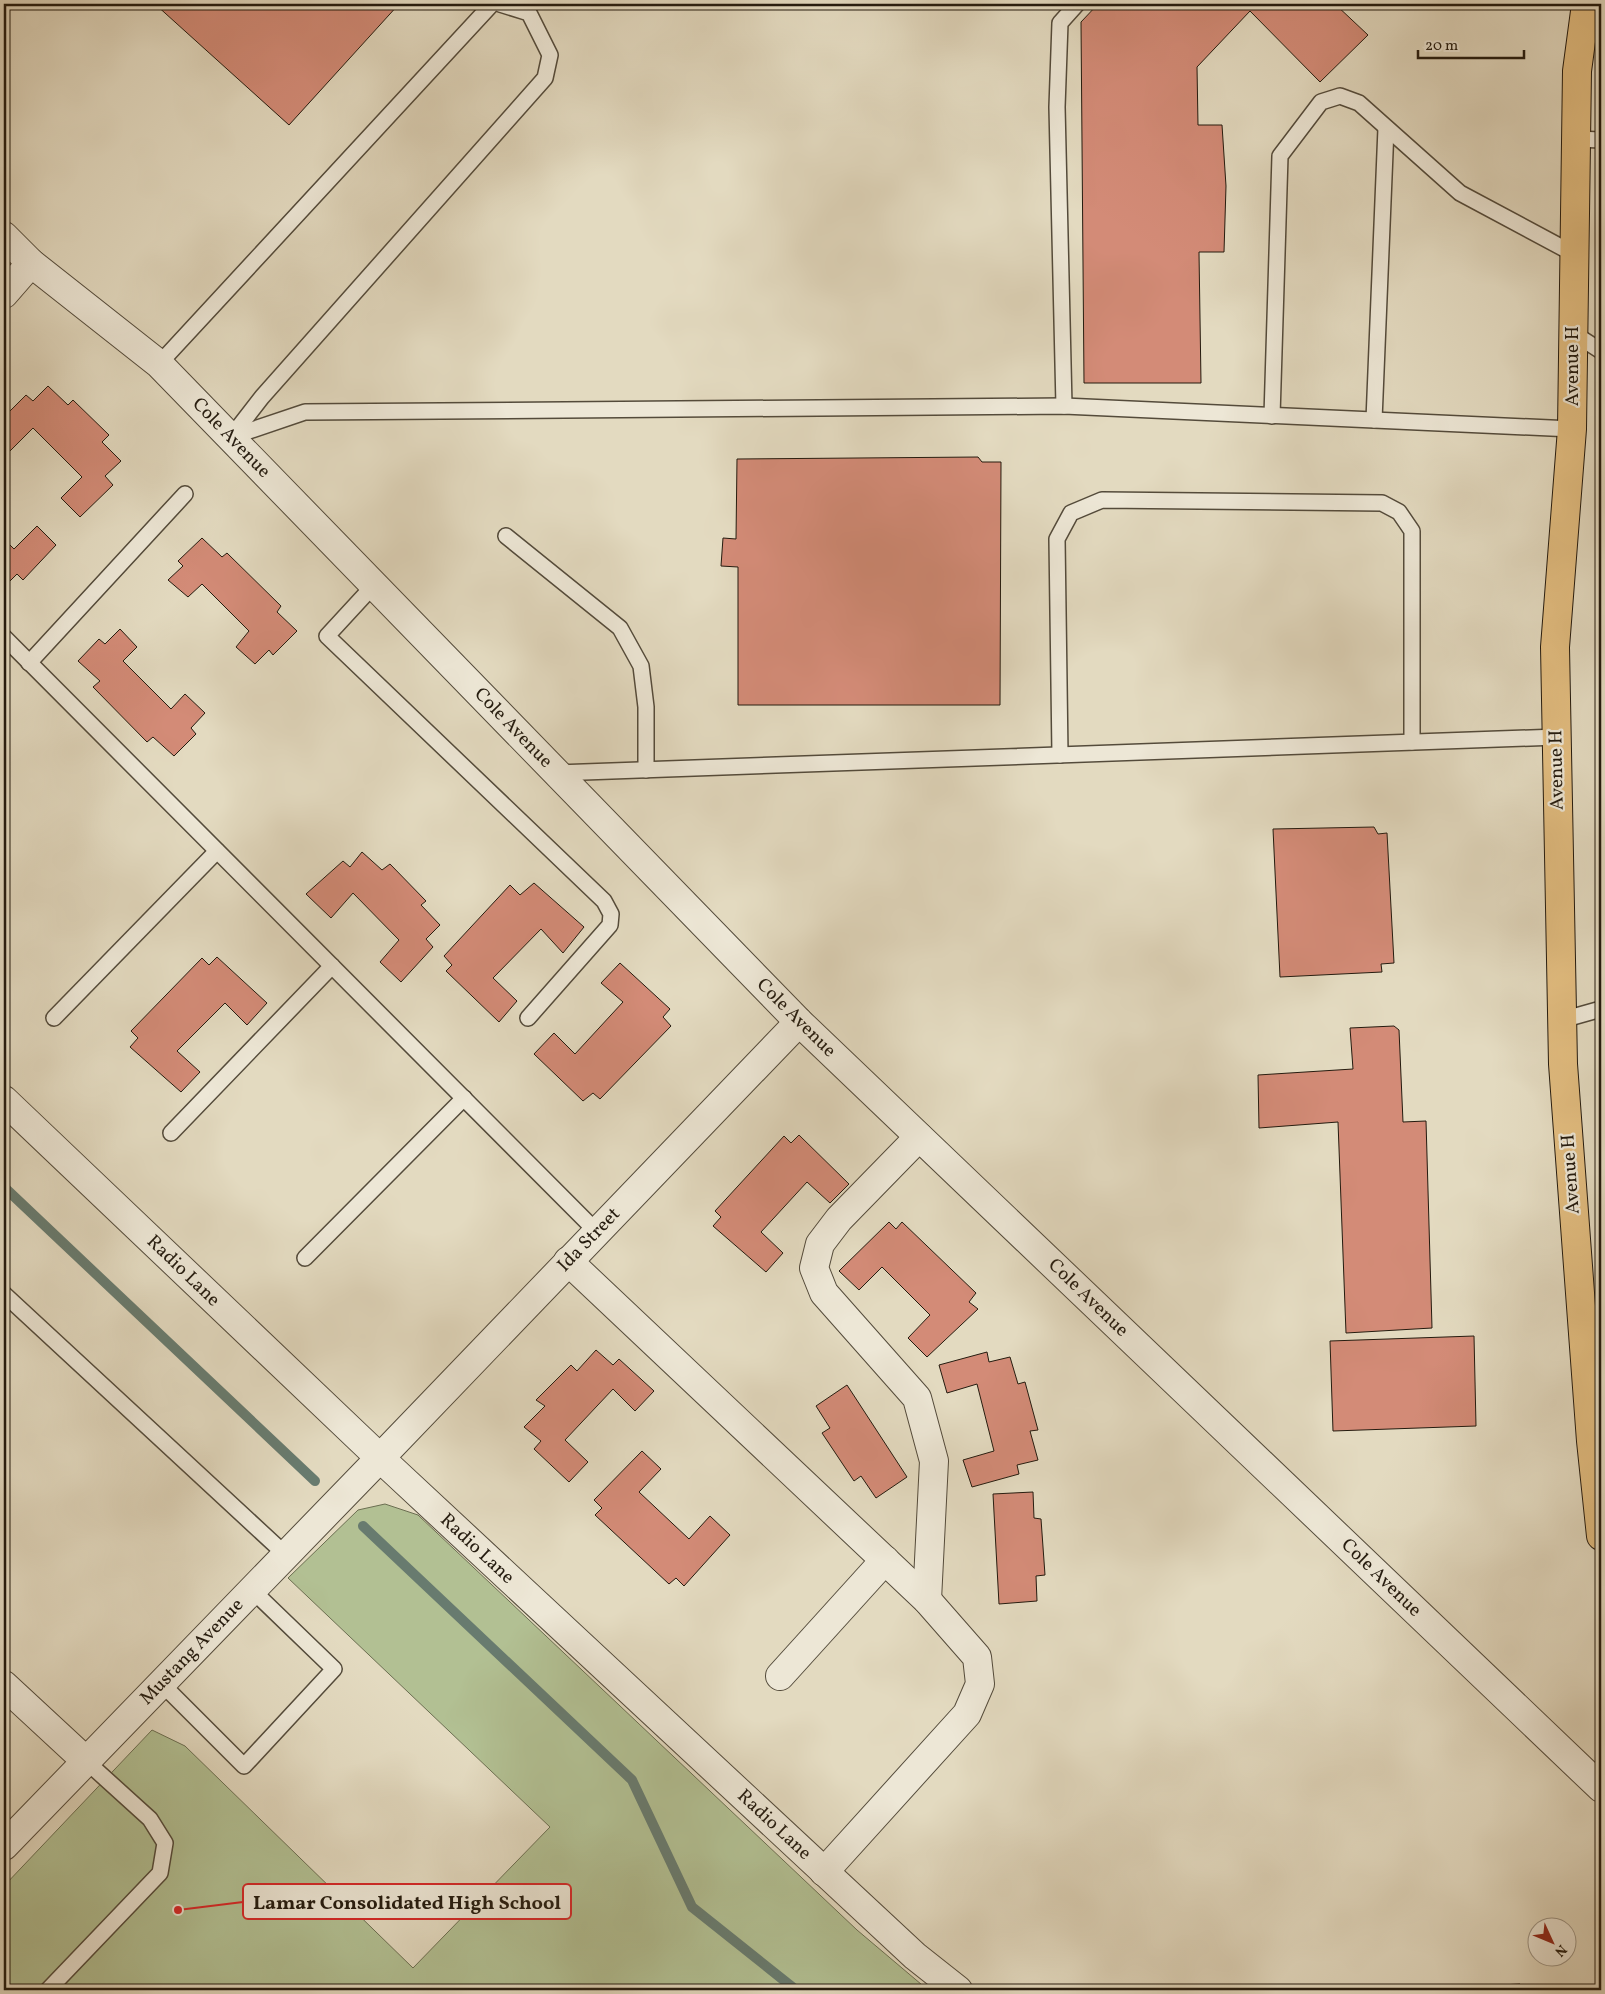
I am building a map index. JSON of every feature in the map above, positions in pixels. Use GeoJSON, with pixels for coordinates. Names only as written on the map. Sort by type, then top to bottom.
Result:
{"type":"FeatureCollection","features":[{"type":"Feature","properties":{"kind":"main road","name":"Avenue H"},"geometry":{"type":"LineString","coordinates":[[1586,4],[1577,71],[1589,140],[1574,254],[1572,429],[1555,647],[1563,1064],[1595,1397],[1601,1536]]}},
{"type":"Feature","properties":{"kind":"street","name":"Cole Avenue"},"geometry":{"type":"LineString","coordinates":[[4,236],[31,263],[158,364],[799,1022],[1601,1788]]}},
{"type":"Feature","properties":{"kind":"street"},"geometry":{"type":"LineString","coordinates":[[4,294],[31,263]]}},
{"type":"Feature","properties":{"kind":"street","name":"Ida Street"},"geometry":{"type":"LineString","coordinates":[[380,1458],[799,1022]]}},
{"type":"Feature","properties":{"kind":"street","name":"Radio Lane"},"geometry":{"type":"LineString","coordinates":[[4,1100],[380,1458],[915,1956],[958,1990]]}},
{"type":"Feature","properties":{"kind":"street"},"geometry":{"type":"LineString","coordinates":[[919,1137],[839,1219],[820,1244],[814,1268],[824,1293],[917,1398],[934,1461],[928,1600]]}},
{"type":"Feature","properties":{"kind":"street"},"geometry":{"type":"LineString","coordinates":[[568,1261],[928,1600],[977,1657],[980,1684],[967,1714],[824,1872]]}},
{"type":"Feature","properties":{"kind":"street","name":"Mustang Avenue"},"geometry":{"type":"LineString","coordinates":[[4,1846],[380,1458]]}},
{"type":"Feature","properties":{"kind":"street"},"geometry":{"type":"LineString","coordinates":[[780,1676],[885,1560]]}},
{"type":"Feature","properties":{"kind":"street"},"geometry":{"type":"LineString","coordinates":[[4,1685],[86,1761]]}},
{"type":"Feature","properties":{"kind":"lane"},"geometry":{"type":"LineString","coordinates":[[158,364],[492,4]]}},
{"type":"Feature","properties":{"kind":"lane"},"geometry":{"type":"LineString","coordinates":[[231,438],[262,397],[545,78],[550,55],[528,13],[500,4]]}},
{"type":"Feature","properties":{"kind":"lane"},"geometry":{"type":"LineString","coordinates":[[1064,406],[1057,107],[1060,23],[1077,4]]}},
{"type":"Feature","properties":{"kind":"lane"},"geometry":{"type":"LineString","coordinates":[[1272,416],[1280,156],[1321,102],[1340,96],[1360,103],[1460,194],[1574,254]]}},
{"type":"Feature","properties":{"kind":"lane"},"geometry":{"type":"LineString","coordinates":[[1374,420],[1386,128]]}},
{"type":"Feature","properties":{"kind":"lane"},"geometry":{"type":"LineString","coordinates":[[1573,333],[1601,351]]}},
{"type":"Feature","properties":{"kind":"lane"},"geometry":{"type":"LineString","coordinates":[[231,438],[305,412],[1064,406],[1572,429]]}},
{"type":"Feature","properties":{"kind":"lane"},"geometry":{"type":"LineString","coordinates":[[30,663],[186,494]]}},
{"type":"Feature","properties":{"kind":"lane"},"geometry":{"type":"LineString","coordinates":[[1060,755],[1058,539],[1072,513],[1102,500],[1382,503],[1399,512],[1412,531],[1412,742]]}},
{"type":"Feature","properties":{"kind":"lane"},"geometry":{"type":"LineString","coordinates":[[506,536],[620,628],[641,666],[646,707],[646,770]]}},
{"type":"Feature","properties":{"kind":"lane"},"geometry":{"type":"LineString","coordinates":[[374,585],[327,636],[604,901],[611,914],[610,925],[528,1018]]}},
{"type":"Feature","properties":{"kind":"lane"},"geometry":{"type":"LineString","coordinates":[[4,637],[597,1232]]}},
{"type":"Feature","properties":{"kind":"lane"},"geometry":{"type":"LineString","coordinates":[[556,773],[1557,737]]}},
{"type":"Feature","properties":{"kind":"lane"},"geometry":{"type":"LineString","coordinates":[[54,1018],[217,851]]}},
{"type":"Feature","properties":{"kind":"lane"},"geometry":{"type":"LineString","coordinates":[[171,1133],[332,966]]}},
{"type":"Feature","properties":{"kind":"lane"},"geometry":{"type":"LineString","coordinates":[[1562,1020],[1601,1009]]}},
{"type":"Feature","properties":{"kind":"lane"},"geometry":{"type":"LineString","coordinates":[[305,1258],[464,1098]]}},
{"type":"Feature","properties":{"kind":"lane"},"geometry":{"type":"LineString","coordinates":[[4,1294],[286,1555]]}},
{"type":"Feature","properties":{"kind":"lane"},"geometry":{"type":"LineString","coordinates":[[162,1683],[244,1766],[334,1669],[252,1590]]}},
{"type":"Feature","properties":{"kind":"lane"},"geometry":{"type":"LineString","coordinates":[[48,1990],[160,1872],[165,1844],[150,1819],[86,1761]]}},
{"type":"Feature","properties":{"kind":"green space"},"geometry":{"type":"Polygon","coordinates":[[[385,1504],[418,1515],[857,1930],[928,1990],[4,1990],[4,1886],[152,1730],[185,1746],[413,1968],[550,1827],[288,1578],[358,1510],[385,1504]]]}},
{"type":"Feature","properties":{"kind":"building"},"geometry":{"type":"Polygon","coordinates":[[[155,4],[399,4],[289,125],[155,4]]]}},
{"type":"Feature","properties":{"kind":"building"},"geometry":{"type":"Polygon","coordinates":[[[1098,4],[1335,4],[1368,35],[1320,82],[1250,11],[1197,67],[1198,125],[1222,125],[1226,186],[1224,252],[1199,252],[1201,383],[1084,383],[1081,22],[1098,4]]]}},
{"type":"Feature","properties":{"kind":"building"},"geometry":{"type":"Polygon","coordinates":[[[48,386],[68,405],[73,400],[109,435],[102,442],[121,461],[105,476],[113,485],[80,517],[61,498],[82,477],[33,428],[10,451],[4,445],[4,417],[26,395],[33,401],[48,386]]]}},
{"type":"Feature","properties":{"kind":"building"},"geometry":{"type":"Polygon","coordinates":[[[978,457],[982,462],[1001,462],[1000,705],[738,705],[738,567],[721,566],[723,538],[736,539],[737,459],[978,457]]]}},
{"type":"Feature","properties":{"kind":"building"},"geometry":{"type":"Polygon","coordinates":[[[37,526],[56,545],[23,580],[17,574],[4,587],[4,539],[14,549],[37,526]]]}},
{"type":"Feature","properties":{"kind":"building"},"geometry":{"type":"Polygon","coordinates":[[[202,538],[222,557],[227,553],[281,606],[277,612],[297,631],[273,655],[269,650],[255,664],[236,647],[249,631],[202,584],[188,597],[168,580],[183,566],[178,561],[202,538]]]}},
{"type":"Feature","properties":{"kind":"building"},"geometry":{"type":"Polygon","coordinates":[[[120,629],[137,647],[123,661],[171,709],[185,694],[205,713],[191,728],[196,734],[174,756],[153,737],[147,742],[93,687],[100,681],[78,661],[99,639],[105,644],[120,629]]]}},
{"type":"Feature","properties":{"kind":"building"},"geometry":{"type":"Polygon","coordinates":[[[1374,827],[1378,834],[1387,833],[1394,963],[1381,964],[1382,972],[1280,977],[1273,829],[1374,827]]]}},
{"type":"Feature","properties":{"kind":"building"},"geometry":{"type":"Polygon","coordinates":[[[362,852],[382,870],[390,864],[426,901],[421,905],[440,925],[426,939],[433,947],[401,982],[380,962],[399,940],[353,893],[331,918],[306,894],[343,861],[350,867],[362,852]]]}},
{"type":"Feature","properties":{"kind":"building"},"geometry":{"type":"Polygon","coordinates":[[[534,883],[584,927],[563,953],[541,929],[493,978],[517,1001],[499,1022],[446,971],[452,965],[444,956],[510,885],[520,895],[534,883]]]}},
{"type":"Feature","properties":{"kind":"building"},"geometry":{"type":"Polygon","coordinates":[[[217,957],[267,1003],[247,1025],[225,1003],[177,1051],[200,1072],[181,1092],[130,1047],[138,1038],[131,1031],[202,958],[209,965],[217,957]]]}},
{"type":"Feature","properties":{"kind":"building"},"geometry":{"type":"Polygon","coordinates":[[[620,963],[670,1009],[663,1017],[671,1026],[600,1099],[593,1093],[583,1101],[534,1054],[554,1033],[575,1054],[623,1002],[601,983],[620,963]]]}},
{"type":"Feature","properties":{"kind":"building"},"geometry":{"type":"Polygon","coordinates":[[[1394,1026],[1399,1030],[1403,1122],[1426,1121],[1432,1328],[1346,1333],[1338,1122],[1259,1128],[1258,1075],[1353,1069],[1350,1028],[1394,1026]]]}},
{"type":"Feature","properties":{"kind":"building"},"geometry":{"type":"Polygon","coordinates":[[[799,1135],[849,1184],[830,1203],[807,1182],[761,1232],[783,1253],[766,1272],[713,1226],[721,1217],[715,1211],[784,1136],[791,1143],[799,1135]]]}},
{"type":"Feature","properties":{"kind":"building"},"geometry":{"type":"Polygon","coordinates":[[[889,1222],[896,1229],[902,1222],[976,1293],[969,1302],[978,1309],[927,1357],[908,1338],[930,1315],[882,1267],[859,1290],[839,1271],[889,1222]]]}},
{"type":"Feature","properties":{"kind":"building"},"geometry":{"type":"Polygon","coordinates":[[[1474,1336],[1476,1426],[1333,1431],[1330,1341],[1474,1336]]]}},
{"type":"Feature","properties":{"kind":"building"},"geometry":{"type":"Polygon","coordinates":[[[596,1350],[613,1365],[619,1359],[654,1391],[635,1411],[613,1389],[565,1440],[588,1462],[569,1482],[534,1449],[541,1441],[524,1427],[545,1406],[536,1400],[571,1365],[577,1371],[596,1350]]]}},
{"type":"Feature","properties":{"kind":"building"},"geometry":{"type":"Polygon","coordinates":[[[987,1352],[989,1362],[1010,1357],[1018,1384],[1025,1382],[1038,1430],[1030,1431],[1038,1460],[1017,1465],[1019,1474],[972,1487],[963,1460],[994,1451],[977,1384],[947,1393],[939,1365],[987,1352]]]}},
{"type":"Feature","properties":{"kind":"building"},"geometry":{"type":"Polygon","coordinates":[[[847,1385],[907,1477],[876,1498],[861,1476],[854,1481],[822,1433],[830,1428],[816,1406],[847,1385]]]}},
{"type":"Feature","properties":{"kind":"building"},"geometry":{"type":"Polygon","coordinates":[[[642,1451],[661,1469],[639,1492],[689,1539],[710,1516],[730,1535],[684,1586],[676,1578],[669,1584],[595,1515],[602,1508],[594,1500],[642,1451]]]}},
{"type":"Feature","properties":{"kind":"building"},"geometry":{"type":"Polygon","coordinates":[[[1033,1492],[1034,1518],[1041,1519],[1045,1575],[1036,1576],[1037,1601],[999,1604],[993,1494],[1033,1492]]]}},
{"type":"Feature","properties":{"kind":"building"},"geometry":{"type":"Polygon","coordinates":[[[1520,1984],[1520,1990],[1401,1990],[1520,1984]]]}},
{"type":"Feature","properties":{"kind":"waterway"},"geometry":{"type":"LineString","coordinates":[[4,1187],[315,1481]]}},
{"type":"Feature","properties":{"kind":"waterway"},"geometry":{"type":"LineString","coordinates":[[363,1526],[632,1780],[692,1907],[796,1990]]}},
{"type":"Feature","properties":{"kind":"place","name":"Lamar Consolidated High School"},"geometry":{"type":"Point","coordinates":[178,1910]}}]}
